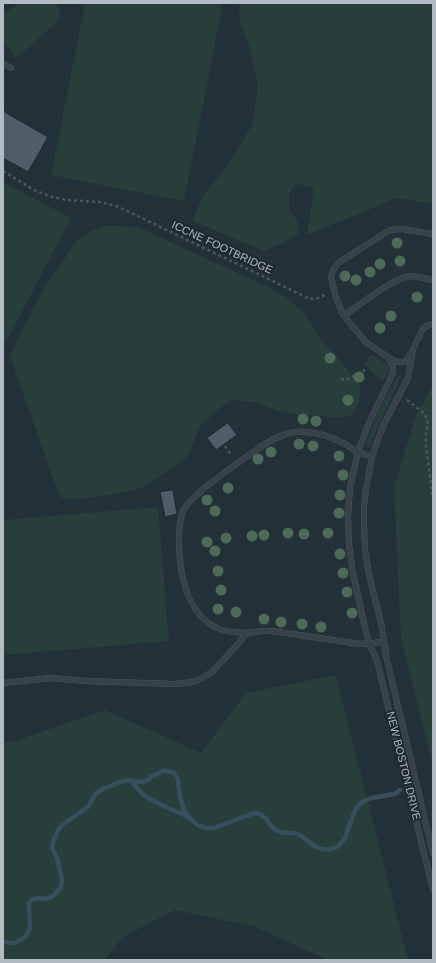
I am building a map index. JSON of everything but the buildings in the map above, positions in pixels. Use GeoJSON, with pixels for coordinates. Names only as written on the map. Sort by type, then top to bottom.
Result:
{"type":"FeatureCollection","features":[{"type":"Feature","properties":{"kind":"lane"},"geometry":{"type":"LineString","coordinates":[[3,63],[11,68]]}},
{"type":"Feature","properties":{"kind":"lane"},"geometry":{"type":"LineString","coordinates":[[433,234],[400,228],[386,232],[335,265],[331,275],[336,298],[344,316],[367,343],[390,359],[397,362],[404,362],[408,358],[423,328],[433,324]]}},
{"type":"Feature","properties":{"kind":"lane"},"geometry":{"type":"LineString","coordinates":[[344,316],[373,295],[398,280],[411,276],[433,280]]}},
{"type":"Feature","properties":{"kind":"lane","name":"NEW BOSTON DRIVE"},"geometry":{"type":"LineString","coordinates":[[412,349],[408,378],[384,424],[372,457],[365,495],[364,539],[369,575],[381,624],[387,660],[433,854]]}},
{"type":"Feature","properties":{"kind":"lane","name":"NEW BOSTON DRIVE"},"geometry":{"type":"LineString","coordinates":[[390,359],[393,365],[393,373],[368,425],[358,452],[350,488],[348,516],[349,544],[358,600],[369,643],[377,661],[433,890]]}},
{"type":"Feature","properties":{"kind":"lane"},"geometry":{"type":"LineString","coordinates":[[372,457],[322,435],[303,432],[284,434],[270,441],[199,492],[188,504],[181,518],[179,544],[181,572],[185,588],[198,613],[212,626],[226,631],[246,633],[272,631],[351,642],[384,642]]}},
{"type":"Feature","properties":{"kind":"lane"},"geometry":{"type":"LineString","coordinates":[[3,683],[51,678],[85,681],[175,684],[193,682],[212,672],[237,646],[246,633]]}},
{"type":"Feature","properties":{"kind":"path","name":"ICCNE FOOTBRIDGE"},"geometry":{"type":"LineString","coordinates":[[3,171],[34,190],[52,197],[83,202],[100,202],[119,207],[310,298],[314,299],[335,292]]}},
{"type":"Feature","properties":{"kind":"path"},"geometry":{"type":"LineString","coordinates":[[341,379],[346,380],[365,370]]}},
{"type":"Feature","properties":{"kind":"path"},"geometry":{"type":"LineString","coordinates":[[404,398],[425,414],[428,423],[426,446],[433,499]]}},
{"type":"Feature","properties":{"kind":"path"},"geometry":{"type":"LineString","coordinates":[[225,446],[232,457]]}},
{"type":"Feature","properties":{"kind":"green space"},"geometry":{"type":"Polygon","coordinates":[[[21,3],[56,3],[60,12],[57,22],[16,58],[3,41],[3,13],[21,3]]]}},
{"type":"Feature","properties":{"kind":"green space"},"geometry":{"type":"Polygon","coordinates":[[[85,3],[223,3],[184,201],[51,175],[85,3]]]}},
{"type":"Feature","properties":{"kind":"green space"},"geometry":{"type":"Polygon","coordinates":[[[239,3],[433,3],[433,204],[397,198],[307,235],[314,187],[296,184],[289,194],[289,210],[297,220],[299,233],[280,245],[263,251],[193,221],[202,197],[226,168],[252,125],[258,87],[249,46],[240,24],[239,3]]]}},
{"type":"Feature","properties":{"kind":"green space"},"geometry":{"type":"Polygon","coordinates":[[[3,182],[71,218],[3,348],[3,182]]]}},
{"type":"Feature","properties":{"kind":"green space"},"geometry":{"type":"Polygon","coordinates":[[[104,226],[140,228],[272,289],[290,300],[305,314],[320,339],[334,353],[361,387],[359,401],[352,415],[336,418],[314,415],[295,415],[277,411],[255,402],[231,400],[199,427],[189,455],[176,466],[142,488],[111,495],[69,500],[61,497],[55,484],[10,356],[41,293],[75,243],[88,232],[104,226]]]}},
{"type":"Feature","properties":{"kind":"green space"},"geometry":{"type":"Polygon","coordinates":[[[373,355],[389,366],[389,371],[383,380],[381,380],[364,364],[369,357],[373,355]]]}},
{"type":"Feature","properties":{"kind":"green space"},"geometry":{"type":"Polygon","coordinates":[[[398,375],[401,376],[400,380],[370,446],[367,447],[366,443],[375,419],[398,375]]]}},
{"type":"Feature","properties":{"kind":"green space"},"geometry":{"type":"Polygon","coordinates":[[[433,385],[433,765],[401,638],[394,486],[417,413],[433,385]]]}},
{"type":"Feature","properties":{"kind":"green space"},"geometry":{"type":"Polygon","coordinates":[[[158,507],[169,641],[3,655],[3,520],[158,507]]]}},
{"type":"Feature","properties":{"kind":"green space"},"geometry":{"type":"Polygon","coordinates":[[[336,675],[408,960],[326,959],[255,927],[175,910],[123,937],[104,960],[3,960],[3,742],[18,740],[105,710],[201,753],[246,693],[336,675]]]}},
{"type":"Feature","properties":{"kind":"waterway"},"geometry":{"type":"LineString","coordinates":[[3,941],[13,943],[19,941],[28,934],[30,925],[29,903],[33,899],[45,899],[52,897],[61,887],[62,880],[58,861],[52,847],[58,830],[62,825],[88,807],[96,793],[120,782],[127,780],[142,782],[163,771],[168,771],[174,773],[178,780],[180,797],[184,810],[197,825],[205,828],[214,828],[254,813],[265,818],[276,830],[282,833],[298,834],[311,844],[323,849],[332,849],[340,844],[346,835],[353,815],[360,804],[367,799],[394,794],[400,790]]}},
{"type":"Feature","properties":{"kind":"waterway"},"geometry":{"type":"LineString","coordinates":[[131,781],[149,798],[188,817]]}}]}
